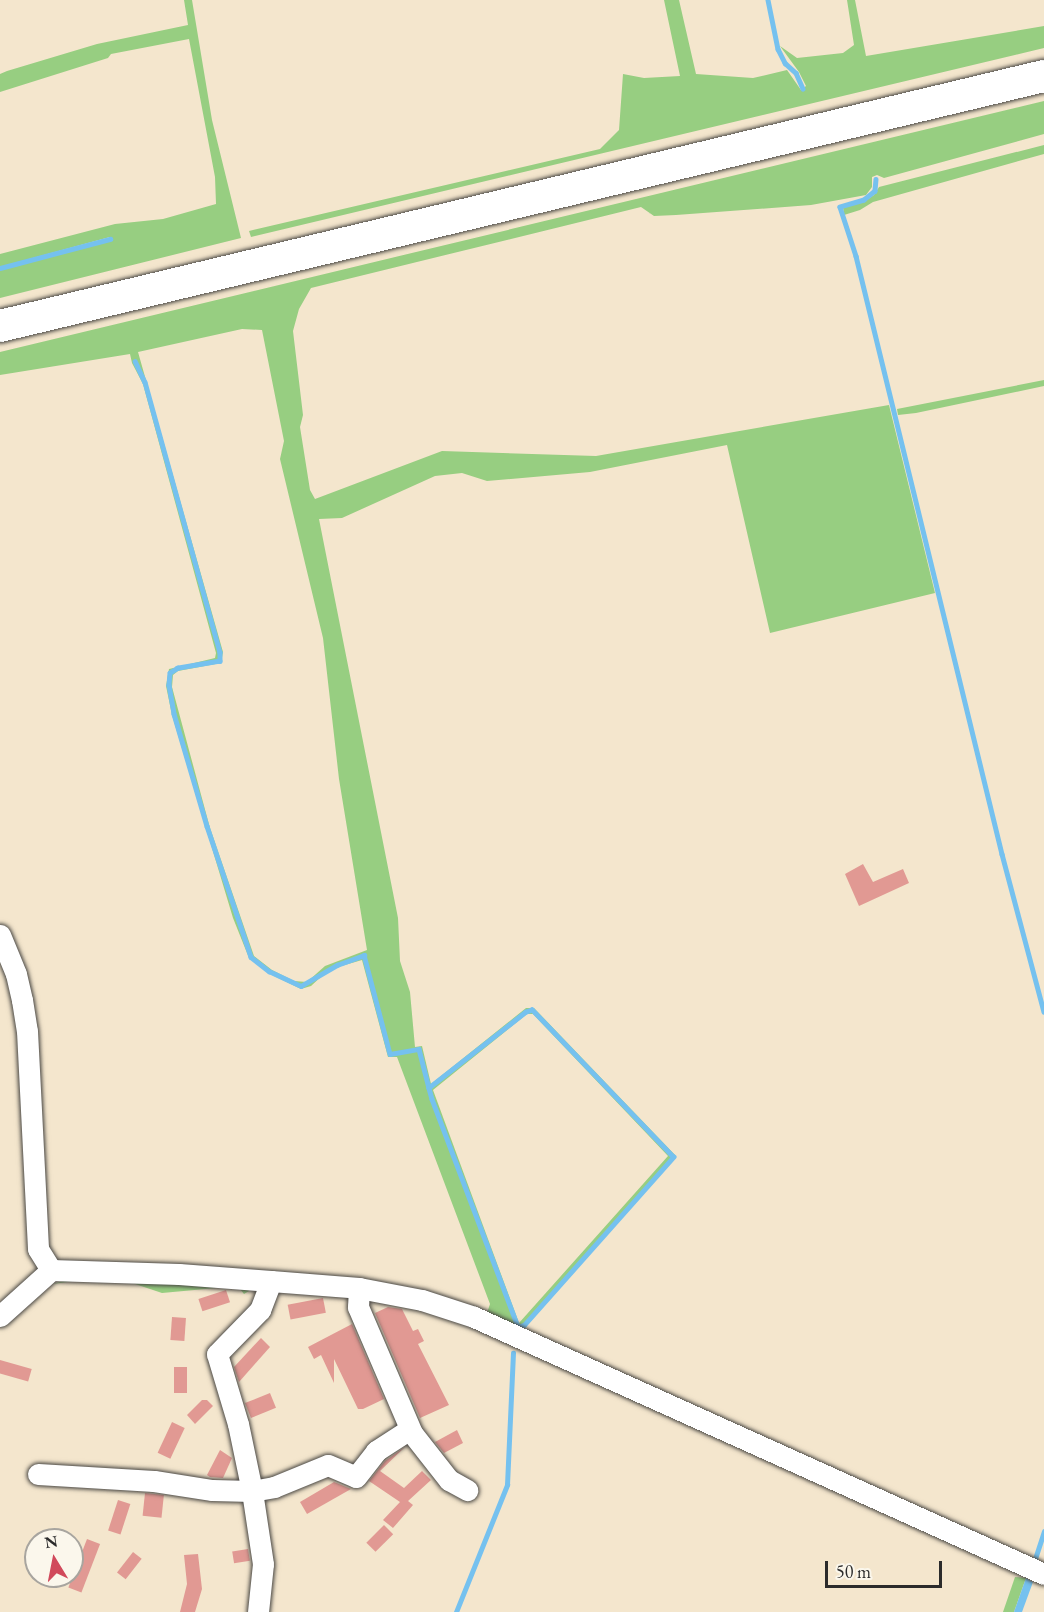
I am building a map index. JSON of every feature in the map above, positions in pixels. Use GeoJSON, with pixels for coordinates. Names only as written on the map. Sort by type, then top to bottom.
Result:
{"type":"FeatureCollection","features":[{"type":"Feature","properties":{"kind":"highway"},"geometry":{"type":"LineString","coordinates":[[0,326],[1044,76]]}},
{"type":"Feature","properties":{"kind":"street"},"geometry":{"type":"LineString","coordinates":[[0,935],[16,974],[24,1010],[38,1249],[51,1270]]}},
{"type":"Feature","properties":{"kind":"street"},"geometry":{"type":"LineString","coordinates":[[0,1316],[51,1270],[179,1274],[359,1288],[422,1300],[474,1317],[1044,1574]]}},
{"type":"Feature","properties":{"kind":"street"},"geometry":{"type":"LineString","coordinates":[[258,1612],[263,1564],[252,1491],[238,1424],[217,1354],[260,1310],[271,1281]]}},
{"type":"Feature","properties":{"kind":"street"},"geometry":{"type":"LineString","coordinates":[[359,1288],[358,1307],[410,1429],[449,1480],[467,1490]]}},
{"type":"Feature","properties":{"kind":"street"},"geometry":{"type":"LineString","coordinates":[[38,1474],[154,1481],[212,1490],[252,1491],[274,1487],[328,1465],[356,1477],[376,1451],[410,1429]]}},
{"type":"Feature","properties":{"kind":"green space"},"geometry":{"type":"Polygon","coordinates":[[[184,0],[192,0],[212,120],[241,238],[0,298],[0,269],[111,239],[110,237],[0,267],[0,254],[115,224],[163,219],[216,204],[215,177],[189,39],[111,54],[108,58],[0,92],[0,74],[7,71],[97,44],[188,25],[184,0]]]}},
{"type":"Feature","properties":{"kind":"green space"},"geometry":{"type":"Polygon","coordinates":[[[664,0],[679,0],[696,74],[753,78],[787,70],[801,90],[806,86],[780,46],[797,58],[843,53],[854,45],[847,0],[855,0],[866,56],[1044,26],[1044,48],[251,237],[249,231],[600,149],[619,130],[623,74],[644,78],[680,76],[664,0]]]}},
{"type":"Feature","properties":{"kind":"green space"},"geometry":{"type":"Polygon","coordinates":[[[1044,101],[1044,134],[884,178],[877,175],[872,177],[872,187],[866,195],[811,205],[676,215],[654,216],[641,207],[311,288],[299,309],[293,331],[303,415],[300,427],[310,490],[315,499],[442,451],[596,456],[889,405],[935,593],[770,633],[727,445],[590,472],[487,481],[462,473],[435,476],[342,518],[319,519],[398,918],[400,961],[410,992],[415,1047],[422,1046],[431,1084],[526,1008],[534,1008],[675,1155],[520,1332],[487,1313],[490,1304],[397,1057],[388,1057],[362,960],[338,967],[324,974],[311,986],[301,989],[270,974],[249,958],[233,918],[172,715],[166,686],[169,669],[215,658],[216,653],[143,384],[130,354],[0,375],[0,352],[1044,101]],[[242,329],[138,352],[223,652],[221,663],[178,671],[173,675],[172,687],[210,828],[254,956],[272,970],[294,981],[307,982],[325,966],[367,950],[339,779],[323,638],[280,459],[284,441],[262,330],[242,329]],[[527,1014],[433,1090],[519,1323],[668,1156],[533,1014],[527,1014]]]}},
{"type":"Feature","properties":{"kind":"green space"},"geometry":{"type":"Polygon","coordinates":[[[1044,145],[1044,154],[873,202],[860,210],[844,215],[843,207],[865,201],[874,195],[879,187],[1044,145]]]}},
{"type":"Feature","properties":{"kind":"green space"},"geometry":{"type":"Polygon","coordinates":[[[1044,380],[1044,386],[898,415],[897,409],[1044,380]]]}},
{"type":"Feature","properties":{"kind":"green space"},"geometry":{"type":"Polygon","coordinates":[[[70,1279],[246,1287],[249,1291],[244,1294],[240,1289],[227,1287],[162,1293],[132,1283],[74,1281],[53,1284],[70,1279]]]}},
{"type":"Feature","properties":{"kind":"green space"},"geometry":{"type":"Polygon","coordinates":[[[1015,1577],[1026,1578],[1014,1612],[1003,1612],[1015,1577]]]}},
{"type":"Feature","properties":{"kind":"water"},"geometry":{"type":"Polygon","coordinates":[[[1026,1578],[1033,1582],[1022,1612],[1014,1612],[1026,1578]]]}},
{"type":"Feature","properties":{"kind":"building"},"geometry":{"type":"Polygon","coordinates":[[[863,864],[873,882],[903,869],[909,883],[859,906],[845,874],[863,864]]]}},
{"type":"Feature","properties":{"kind":"building"},"geometry":{"type":"Polygon","coordinates":[[[226,1290],[230,1302],[202,1311],[198,1299],[226,1290]]]}},
{"type":"Feature","properties":{"kind":"building"},"geometry":{"type":"Polygon","coordinates":[[[323,1298],[326,1313],[291,1320],[288,1305],[323,1298]]]}},
{"type":"Feature","properties":{"kind":"building"},"geometry":{"type":"Polygon","coordinates":[[[388,1307],[402,1309],[413,1331],[418,1329],[424,1341],[418,1344],[449,1405],[420,1418],[375,1313],[388,1307]]]}},
{"type":"Feature","properties":{"kind":"building"},"geometry":{"type":"Polygon","coordinates":[[[172,1317],[186,1318],[184,1341],[170,1340],[172,1317]]]}},
{"type":"Feature","properties":{"kind":"building"},"geometry":{"type":"Polygon","coordinates":[[[352,1324],[384,1399],[363,1409],[358,1409],[334,1359],[334,1383],[321,1355],[314,1359],[308,1347],[352,1324]]]}},
{"type":"Feature","properties":{"kind":"building"},"geometry":{"type":"Polygon","coordinates":[[[261,1338],[270,1347],[239,1382],[234,1367],[261,1338]]]}},
{"type":"Feature","properties":{"kind":"building"},"geometry":{"type":"Polygon","coordinates":[[[0,1360],[32,1369],[28,1382],[0,1374],[0,1360]]]}},
{"type":"Feature","properties":{"kind":"building"},"geometry":{"type":"Polygon","coordinates":[[[174,1367],[187,1367],[187,1393],[174,1393],[174,1367]]]}},
{"type":"Feature","properties":{"kind":"building"},"geometry":{"type":"Polygon","coordinates":[[[270,1393],[276,1408],[251,1418],[245,1403],[270,1393]]]}},
{"type":"Feature","properties":{"kind":"building"},"geometry":{"type":"Polygon","coordinates":[[[202,1400],[207,1400],[213,1406],[195,1424],[187,1415],[202,1400]]]}},
{"type":"Feature","properties":{"kind":"building"},"geometry":{"type":"Polygon","coordinates":[[[172,1422],[185,1428],[170,1459],[158,1453],[172,1422]]]}},
{"type":"Feature","properties":{"kind":"building"},"geometry":{"type":"Polygon","coordinates":[[[457,1430],[463,1443],[444,1453],[435,1442],[457,1430]]]}},
{"type":"Feature","properties":{"kind":"building"},"geometry":{"type":"Polygon","coordinates":[[[405,1447],[380,1471],[404,1488],[422,1471],[431,1480],[408,1501],[413,1505],[393,1528],[383,1520],[400,1502],[369,1481],[385,1461],[405,1447]]]}},
{"type":"Feature","properties":{"kind":"building"},"geometry":{"type":"Polygon","coordinates":[[[220,1450],[232,1458],[223,1478],[210,1477],[207,1475],[220,1450]]]}},
{"type":"Feature","properties":{"kind":"building"},"geometry":{"type":"Polygon","coordinates":[[[334,1482],[351,1489],[307,1514],[300,1502],[334,1482]]]}},
{"type":"Feature","properties":{"kind":"building"},"geometry":{"type":"Polygon","coordinates":[[[145,1493],[164,1495],[161,1518],[143,1516],[145,1493]]]}},
{"type":"Feature","properties":{"kind":"building"},"geometry":{"type":"Polygon","coordinates":[[[118,1500],[130,1504],[120,1534],[108,1530],[118,1500]]]}},
{"type":"Feature","properties":{"kind":"building"},"geometry":{"type":"Polygon","coordinates":[[[384,1525],[393,1534],[376,1552],[366,1543],[384,1525]]]}},
{"type":"Feature","properties":{"kind":"building"},"geometry":{"type":"Polygon","coordinates":[[[87,1539],[100,1544],[84,1586],[84,1547],[87,1539]]]}},
{"type":"Feature","properties":{"kind":"building"},"geometry":{"type":"Polygon","coordinates":[[[248,1549],[250,1561],[234,1563],[232,1552],[248,1549]]]}},
{"type":"Feature","properties":{"kind":"building"},"geometry":{"type":"Polygon","coordinates":[[[133,1552],[142,1559],[126,1579],[117,1572],[133,1552]]]}},
{"type":"Feature","properties":{"kind":"building"},"geometry":{"type":"Polygon","coordinates":[[[198,1554],[202,1589],[195,1612],[180,1612],[187,1584],[184,1555],[198,1554]]]}},
{"type":"Feature","properties":{"kind":"building"},"geometry":{"type":"Polygon","coordinates":[[[70,1588],[83,1588],[81,1593],[70,1588]]]}},
{"type":"Feature","properties":{"kind":"waterway"},"geometry":{"type":"LineString","coordinates":[[768,0],[778,49],[785,63],[796,73],[803,89]]}},
{"type":"Feature","properties":{"kind":"waterway"},"geometry":{"type":"LineString","coordinates":[[876,179],[875,191],[864,200],[840,207],[856,256],[1002,854],[1044,1012]]}},
{"type":"Feature","properties":{"kind":"waterway"},"geometry":{"type":"LineString","coordinates":[[0,268],[110,239]]}},
{"type":"Feature","properties":{"kind":"waterway"},"geometry":{"type":"LineString","coordinates":[[135,361],[145,382],[220,652],[220,661],[178,668],[170,673],[169,685],[174,714],[207,826],[251,957],[269,971],[301,986],[337,965],[364,955],[390,1054],[419,1049],[429,1088],[432,1099],[518,1327],[524,1325],[673,1157],[532,1010],[526,1012],[429,1088]]}},
{"type":"Feature","properties":{"kind":"waterway"},"geometry":{"type":"LineString","coordinates":[[456,1612],[507,1485],[513,1353]]}},
{"type":"Feature","properties":{"kind":"waterway"},"geometry":{"type":"LineString","coordinates":[[1034,1562],[1044,1532]]}}]}
